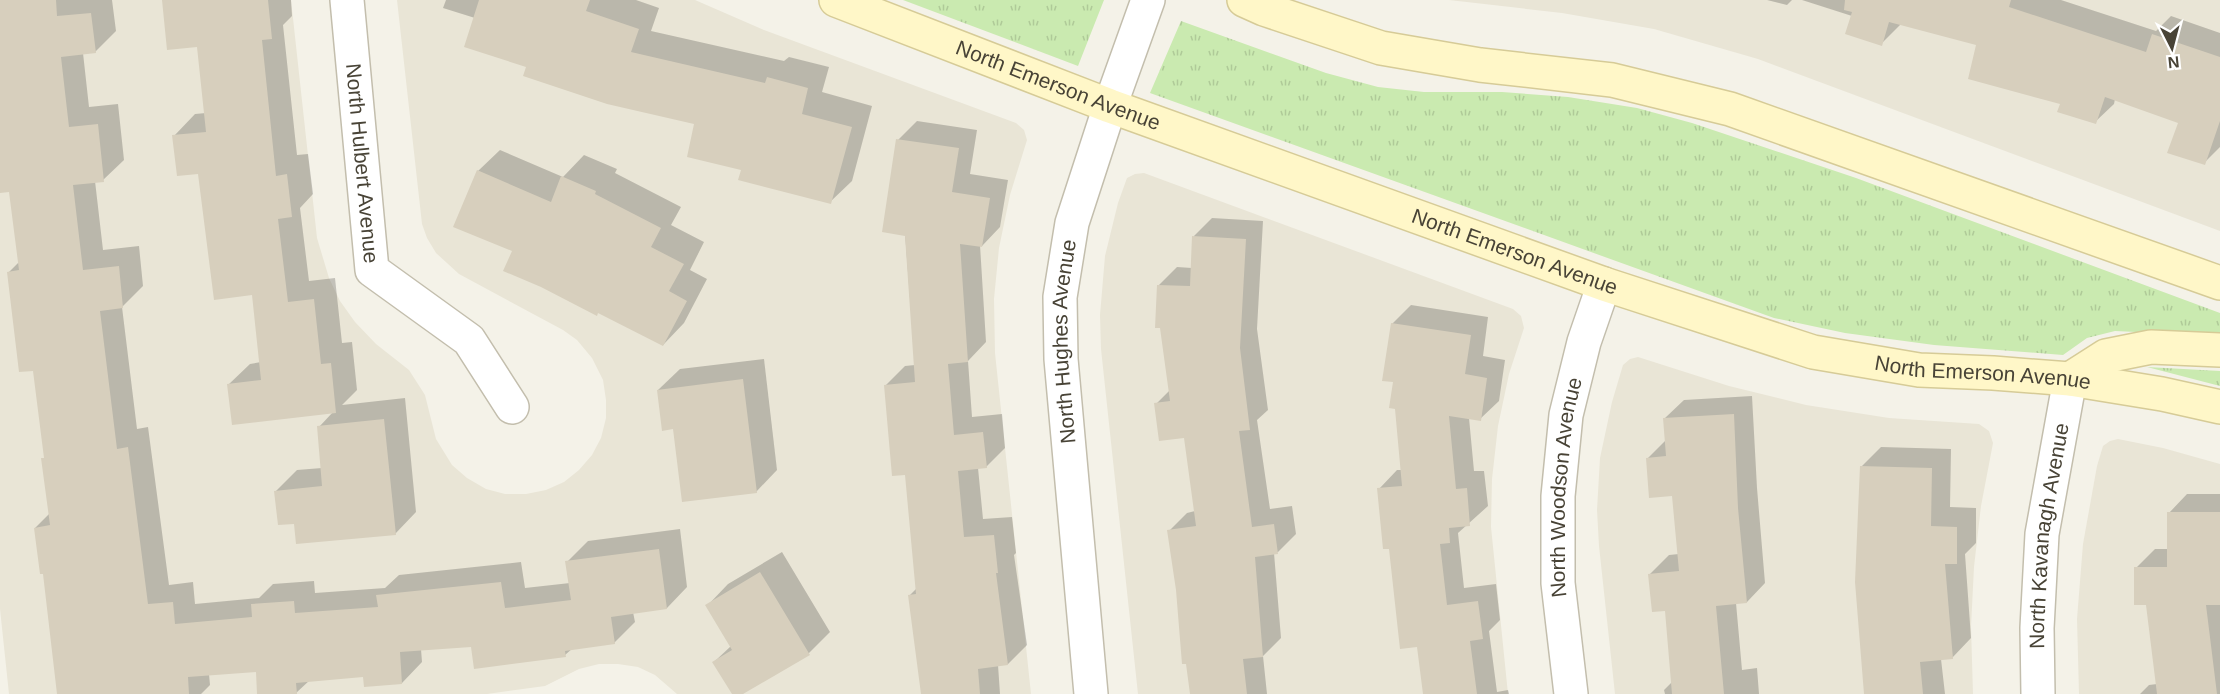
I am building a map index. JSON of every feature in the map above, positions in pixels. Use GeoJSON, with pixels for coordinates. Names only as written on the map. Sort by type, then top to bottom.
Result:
{"type":"FeatureCollection","features":[{"type":"Feature","properties":{"kind":"street","name":"North Hulbert Avenue"},"geometry":{"type":"LineString","coordinates":[[347,0],[372,270],[469,340],[512,407]]}},
{"type":"Feature","properties":{"kind":"street","name":"North Emerson Avenue"},"geometry":{"type":"LineString","coordinates":[[836,0],[1110,106],[1604,284],[1813,352],[1919,370],[2070,379],[2162,394],[2220,408]]}},
{"type":"Feature","properties":{"kind":"street","name":"North Hughes Avenue"},"geometry":{"type":"LineString","coordinates":[[1091,694],[1060,359],[1060,297],[1072,223],[1148,0]]}},
{"type":"Feature","properties":{"kind":"street"},"geometry":{"type":"LineString","coordinates":[[1244,0],[1264,9],[1381,48],[1480,65],[1612,80],[1730,109],[2220,283]]}},
{"type":"Feature","properties":{"kind":"street","name":"North Woodson Avenue"},"geometry":{"type":"LineString","coordinates":[[1571,694],[1558,583],[1558,496],[1566,415],[1584,342],[1604,284]]}},
{"type":"Feature","properties":{"kind":"street"},"geometry":{"type":"LineString","coordinates":[[2070,379],[2106,356],[2151,347],[2220,350]]}},
{"type":"Feature","properties":{"kind":"street","name":"North Kavanagh Avenue"},"geometry":{"type":"LineString","coordinates":[[2038,694],[2037,628],[2042,534],[2070,379]]}},
{"type":"Feature","properties":{"kind":"shaded area"},"geometry":{"type":"Polygon","coordinates":[[[0,0],[291,0],[317,238],[329,278],[340,301],[355,322],[376,344],[409,370],[425,395],[436,439],[452,465],[467,478],[486,489],[505,494],[526,494],[546,490],[564,482],[592,455],[601,438],[606,418],[603,380],[592,358],[577,340],[563,330],[459,274],[436,253],[427,238],[422,224],[397,0],[695,0],[764,30],[1016,123],[1024,130],[1027,140],[1010,195],[999,248],[994,299],[995,353],[1031,694],[677,694],[655,675],[638,667],[599,664],[579,669],[545,686],[487,694],[9,694],[0,609],[0,0]]]}},
{"type":"Feature","properties":{"kind":"shaded area"},"geometry":{"type":"Polygon","coordinates":[[[1449,0],[2220,0],[2220,231],[1758,59],[1654,29],[1562,13],[1449,0]]]}},
{"type":"Feature","properties":{"kind":"shaded area"},"geometry":{"type":"Polygon","coordinates":[[[1144,173],[1513,309],[1521,316],[1524,328],[1509,374],[1498,426],[1492,479],[1491,527],[1508,694],[1138,694],[1101,349],[1100,315],[1105,256],[1118,203],[1127,178],[1144,173]]]}},
{"type":"Feature","properties":{"kind":"shaded area"},"geometry":{"type":"Polygon","coordinates":[[[1638,357],[1729,386],[1806,405],[1889,418],[1979,424],[1989,431],[1993,443],[1981,506],[1974,567],[1971,627],[1973,694],[1615,694],[1599,546],[1597,510],[1600,458],[1623,365],[1630,359],[1638,357]]]}},
{"type":"Feature","properties":{"kind":"shaded area"},"geometry":{"type":"Polygon","coordinates":[[[2118,439],[2163,448],[2220,464],[2220,694],[2079,694],[2077,619],[2083,544],[2097,466],[2103,446],[2118,439]]]}},
{"type":"Feature","properties":{"kind":"green space"},"geometry":{"type":"Polygon","coordinates":[[[903,0],[1104,0],[1078,66],[903,0]]]}},
{"type":"Feature","properties":{"kind":"green space"},"geometry":{"type":"Polygon","coordinates":[[[1181,21],[1326,73],[1378,87],[1424,92],[1502,92],[1568,97],[1637,108],[1692,123],[1856,178],[2220,313],[2220,336],[2115,331],[2087,338],[2063,355],[1934,345],[1845,333],[1774,318],[1150,93],[1181,21]]]}},
{"type":"Feature","properties":{"kind":"green space"},"geometry":{"type":"Polygon","coordinates":[[[2147,367],[2220,371],[2220,386],[2147,367]]]}},
{"type":"Feature","properties":{"kind":"building"},"geometry":{"type":"Polygon","coordinates":[[[0,0],[56,0],[57,16],[91,13],[96,53],[61,57],[69,127],[98,124],[104,182],[73,185],[83,270],[119,266],[123,308],[100,311],[117,449],[128,447],[148,604],[173,602],[175,624],[252,617],[251,604],[294,601],[295,613],[378,607],[376,595],[501,582],[505,608],[571,600],[565,561],[659,549],[667,609],[611,617],[615,644],[565,651],[566,657],[474,669],[471,647],[400,652],[402,684],[364,687],[363,677],[296,683],[297,694],[257,694],[256,672],[188,677],[189,694],[57,694],[43,574],[40,574],[34,528],[50,525],[41,458],[44,458],[33,371],[19,372],[7,272],[19,270],[9,192],[0,193],[0,0]]]}},
{"type":"Feature","properties":{"kind":"building"},"geometry":{"type":"Polygon","coordinates":[[[162,0],[268,0],[272,39],[262,40],[276,176],[287,174],[292,217],[278,219],[288,302],[314,299],[321,364],[331,363],[336,413],[232,425],[227,384],[261,380],[252,295],[214,300],[198,174],[177,176],[172,135],[206,132],[197,47],[167,50],[162,0]]]}},
{"type":"Feature","properties":{"kind":"building"},"geometry":{"type":"Polygon","coordinates":[[[479,0],[590,0],[586,11],[639,29],[631,52],[765,83],[767,77],[808,88],[802,114],[852,127],[831,204],[738,180],[741,170],[687,157],[694,124],[607,104],[523,76],[526,67],[464,47],[479,0]]]}},
{"type":"Feature","properties":{"kind":"building"},"geometry":{"type":"Polygon","coordinates":[[[1845,0],[2011,0],[2009,7],[2146,52],[2152,34],[2220,57],[2220,121],[2205,165],[2167,153],[2178,123],[2105,97],[2096,124],[2057,112],[2060,104],[1968,79],[1976,45],[1889,22],[1882,46],[1845,34],[1852,12],[1844,10],[1845,0]]]}},
{"type":"Feature","properties":{"kind":"building"},"geometry":{"type":"Polygon","coordinates":[[[896,139],[959,148],[952,192],[990,198],[982,247],[960,244],[968,362],[948,364],[954,435],[983,432],[987,468],[958,471],[964,537],[994,535],[998,573],[996,573],[1008,665],[978,669],[980,694],[921,694],[908,595],[916,594],[905,475],[892,476],[884,385],[915,382],[905,236],[882,232],[896,139]]]}},
{"type":"Feature","properties":{"kind":"building"},"geometry":{"type":"Polygon","coordinates":[[[477,170],[551,202],[561,176],[596,191],[595,194],[661,228],[651,247],[684,264],[669,291],[687,301],[663,346],[598,313],[597,316],[541,287],[503,271],[512,251],[453,227],[477,170]]]}},
{"type":"Feature","properties":{"kind":"building"},"geometry":{"type":"Polygon","coordinates":[[[1192,236],[1246,239],[1240,348],[1250,430],[1239,431],[1252,527],[1274,524],[1278,554],[1255,557],[1263,657],[1243,659],[1247,694],[1190,694],[1186,664],[1182,664],[1176,590],[1167,530],[1196,526],[1184,438],[1159,441],[1154,403],[1170,401],[1160,328],[1155,328],[1157,285],[1190,286],[1192,236]]]}},
{"type":"Feature","properties":{"kind":"building"},"geometry":{"type":"Polygon","coordinates":[[[1391,323],[1471,335],[1465,374],[1487,378],[1481,421],[1449,416],[1456,489],[1467,488],[1470,526],[1449,528],[1450,543],[1440,544],[1447,605],[1478,601],[1483,639],[1470,641],[1477,694],[1423,694],[1417,647],[1400,649],[1389,549],[1383,549],[1377,488],[1402,486],[1395,409],[1389,408],[1393,382],[1382,381],[1391,323]]]}},
{"type":"Feature","properties":{"kind":"building"},"geometry":{"type":"Polygon","coordinates":[[[743,379],[757,493],[682,502],[673,429],[662,431],[657,390],[743,379]]]}},
{"type":"Feature","properties":{"kind":"building"},"geometry":{"type":"Polygon","coordinates":[[[1734,414],[1738,508],[1747,603],[1716,606],[1724,694],[1672,694],[1665,611],[1652,612],[1648,574],[1679,571],[1672,496],[1649,498],[1646,458],[1666,456],[1663,418],[1734,414]]]}},
{"type":"Feature","properties":{"kind":"building"},"geometry":{"type":"Polygon","coordinates":[[[384,419],[396,535],[296,544],[294,524],[278,525],[274,491],[322,486],[317,426],[384,419]]]}},
{"type":"Feature","properties":{"kind":"building"},"geometry":{"type":"Polygon","coordinates":[[[1860,466],[1932,468],[1931,526],[1957,527],[1957,564],[1945,564],[1953,659],[1920,662],[1923,694],[1864,694],[1855,582],[1860,466]]]}},
{"type":"Feature","properties":{"kind":"building"},"geometry":{"type":"Polygon","coordinates":[[[2167,512],[2220,512],[2220,605],[2206,605],[2217,694],[2157,694],[2146,605],[2134,605],[2134,567],[2167,567],[2167,512]]]}},
{"type":"Feature","properties":{"kind":"building"},"geometry":{"type":"Polygon","coordinates":[[[760,572],[810,655],[743,694],[732,694],[712,662],[732,650],[705,605],[760,572]]]}}]}
